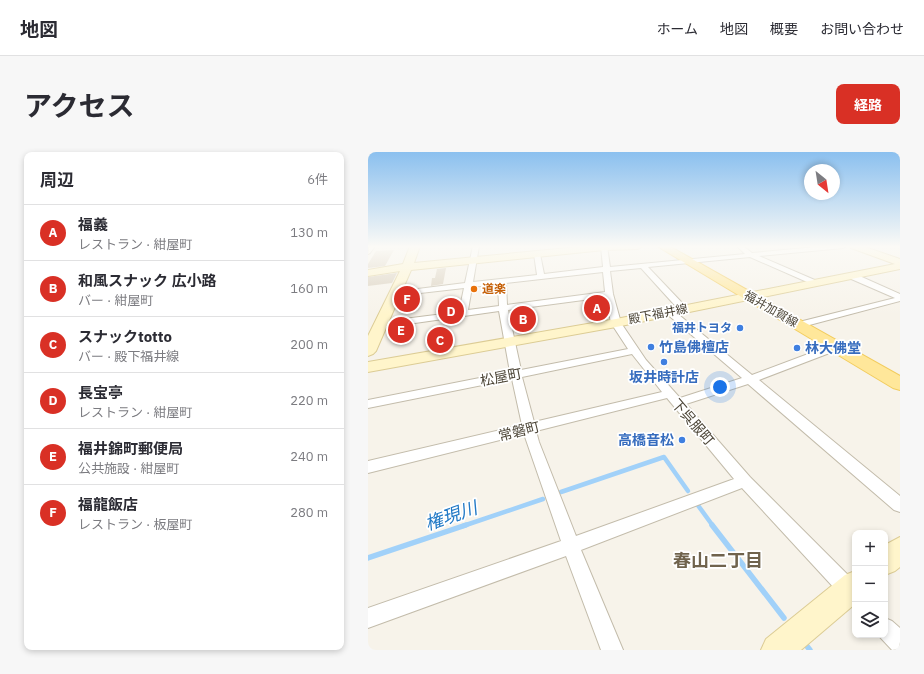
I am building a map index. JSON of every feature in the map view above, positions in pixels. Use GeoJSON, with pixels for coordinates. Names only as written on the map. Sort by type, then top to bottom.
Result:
{"type":"FeatureCollection","features":[{"type":"Feature","properties":{"kind":"main road","name":"福井加賀線"},"geometry":{"type":"LineString","coordinates":[[702,269],[900,384]]}},
{"type":"Feature","properties":{"kind":"street"},"geometry":{"type":"LineString","coordinates":[[368,273],[389,269]]}},
{"type":"Feature","properties":{"kind":"street"},"geometry":{"type":"LineString","coordinates":[[368,351],[375,328],[394,294],[405,269]]}},
{"type":"Feature","properties":{"kind":"street"},"geometry":{"type":"LineString","coordinates":[[463,314],[472,269]]}},
{"type":"Feature","properties":{"kind":"street"},"geometry":{"type":"LineString","coordinates":[[540,269],[541,277]]}},
{"type":"Feature","properties":{"kind":"street"},"geometry":{"type":"LineString","coordinates":[[394,294],[604,269]]}},
{"type":"Feature","properties":{"kind":"street","name":"下呉服町"},"geometry":{"type":"LineString","coordinates":[[606,269],[609,294],[616,323],[642,362],[745,481],[852,589]]}},
{"type":"Feature","properties":{"kind":"street"},"geometry":{"type":"LineString","coordinates":[[645,269],[683,310]]}},
{"type":"Feature","properties":{"kind":"street"},"geometry":{"type":"LineString","coordinates":[[783,269],[814,283]]}},
{"type":"Feature","properties":{"kind":"street","name":"殿下福井線"},"geometry":{"type":"LineString","coordinates":[[368,367],[616,323],[884,269]]}},
{"type":"Feature","properties":{"kind":"street"},"geometry":{"type":"LineString","coordinates":[[852,276],[900,298]]}},
{"type":"Feature","properties":{"kind":"street"},"geometry":{"type":"LineString","coordinates":[[502,281],[503,308],[508,342],[517,374],[532,442],[612,650]]}},
{"type":"Feature","properties":{"kind":"street"},"geometry":{"type":"LineString","coordinates":[[375,328],[503,308],[609,294]]}},
{"type":"Feature","properties":{"kind":"street"},"geometry":{"type":"LineString","coordinates":[[798,325],[900,298]]}},
{"type":"Feature","properties":{"kind":"street"},"geometry":{"type":"LineString","coordinates":[[670,312],[900,505]]}},
{"type":"Feature","properties":{"kind":"street","name":"常磐町"},"geometry":{"type":"LineString","coordinates":[[368,467],[529,428],[673,398],[751,379],[836,347]]}},
{"type":"Feature","properties":{"kind":"street","name":"松屋町"},"geometry":{"type":"LineString","coordinates":[[368,404],[634,351]]}},
{"type":"Feature","properties":{"kind":"street"},"geometry":{"type":"LineString","coordinates":[[368,618],[571,546],[683,502],[745,481]]}},
{"type":"Feature","properties":{"kind":"street"},"geometry":{"type":"LineString","coordinates":[[888,560],[900,550]]}},
{"type":"Feature","properties":{"kind":"street"},"geometry":{"type":"LineString","coordinates":[[776,650],[852,591]]}},
{"type":"Feature","properties":{"kind":"street"},"geometry":{"type":"LineString","coordinates":[[888,631],[900,643]]}},
{"type":"Feature","properties":{"kind":"building"},"geometry":{"type":"Polygon","coordinates":[[[437,269],[446,269],[443,284],[431,286],[432,278],[435,278],[437,269]]]}},
{"type":"Feature","properties":{"kind":"building"},"geometry":{"type":"Polygon","coordinates":[[[397,273],[392,283],[368,286],[368,277],[397,273]]]}},
{"type":"Feature","properties":{"kind":"waterway","name":"権現川"},"geometry":{"type":"LineString","coordinates":[[561,492],[664,457],[688,491]]}},
{"type":"Feature","properties":{"kind":"waterway","name":"権現川"},"geometry":{"type":"LineString","coordinates":[[463,526],[543,499]]}},
{"type":"Feature","properties":{"kind":"waterway","name":"権現川"},"geometry":{"type":"LineString","coordinates":[[697,504],[713,526]]}},
{"type":"Feature","properties":{"kind":"waterway","name":"権現川"},"geometry":{"type":"LineString","coordinates":[[368,558],[466,525]]}},
{"type":"Feature","properties":{"kind":"waterway","name":"権現川"},"geometry":{"type":"LineString","coordinates":[[712,525],[784,618]]}},
{"type":"Feature","properties":{"kind":"waterway","name":"権現川"},"geometry":{"type":"LineString","coordinates":[[806,645],[810,650]]}},
{"type":"Feature","properties":{"kind":"place","name":"道楽"},"geometry":{"type":"Point","coordinates":[474,289]}},
{"type":"Feature","properties":{"kind":"place","name":"福龍飯店"},"geometry":{"type":"Point","coordinates":[407,299]}},
{"type":"Feature","properties":{"kind":"place","name":"福義"},"geometry":{"type":"Point","coordinates":[597,308]}},
{"type":"Feature","properties":{"kind":"place","name":"長宝亭"},"geometry":{"type":"Point","coordinates":[451,311]}},
{"type":"Feature","properties":{"kind":"place","name":"和風スナック 広小路"},"geometry":{"type":"Point","coordinates":[523,319]}},
{"type":"Feature","properties":{"kind":"place","name":"福井トヨタ"},"geometry":{"type":"Point","coordinates":[740,328]}},
{"type":"Feature","properties":{"kind":"place","name":"福井錦町郵便局"},"geometry":{"type":"Point","coordinates":[401,330]}},
{"type":"Feature","properties":{"kind":"place","name":"スナックtotto"},"geometry":{"type":"Point","coordinates":[440,340]}},
{"type":"Feature","properties":{"kind":"place","name":"竹島佛檀店"},"geometry":{"type":"Point","coordinates":[651,347]}},
{"type":"Feature","properties":{"kind":"place","name":"林大佛堂"},"geometry":{"type":"Point","coordinates":[797,348]}},
{"type":"Feature","properties":{"kind":"place","name":"坂井時計店"},"geometry":{"type":"Point","coordinates":[664,362]}},
{"type":"Feature","properties":{"kind":"place","name":"高橋音松"},"geometry":{"type":"Point","coordinates":[682,440]}},
{"type":"Feature","properties":{"kind":"district","name":"春山二丁目"},"geometry":{"type":"Point","coordinates":[718,561]}}]}
